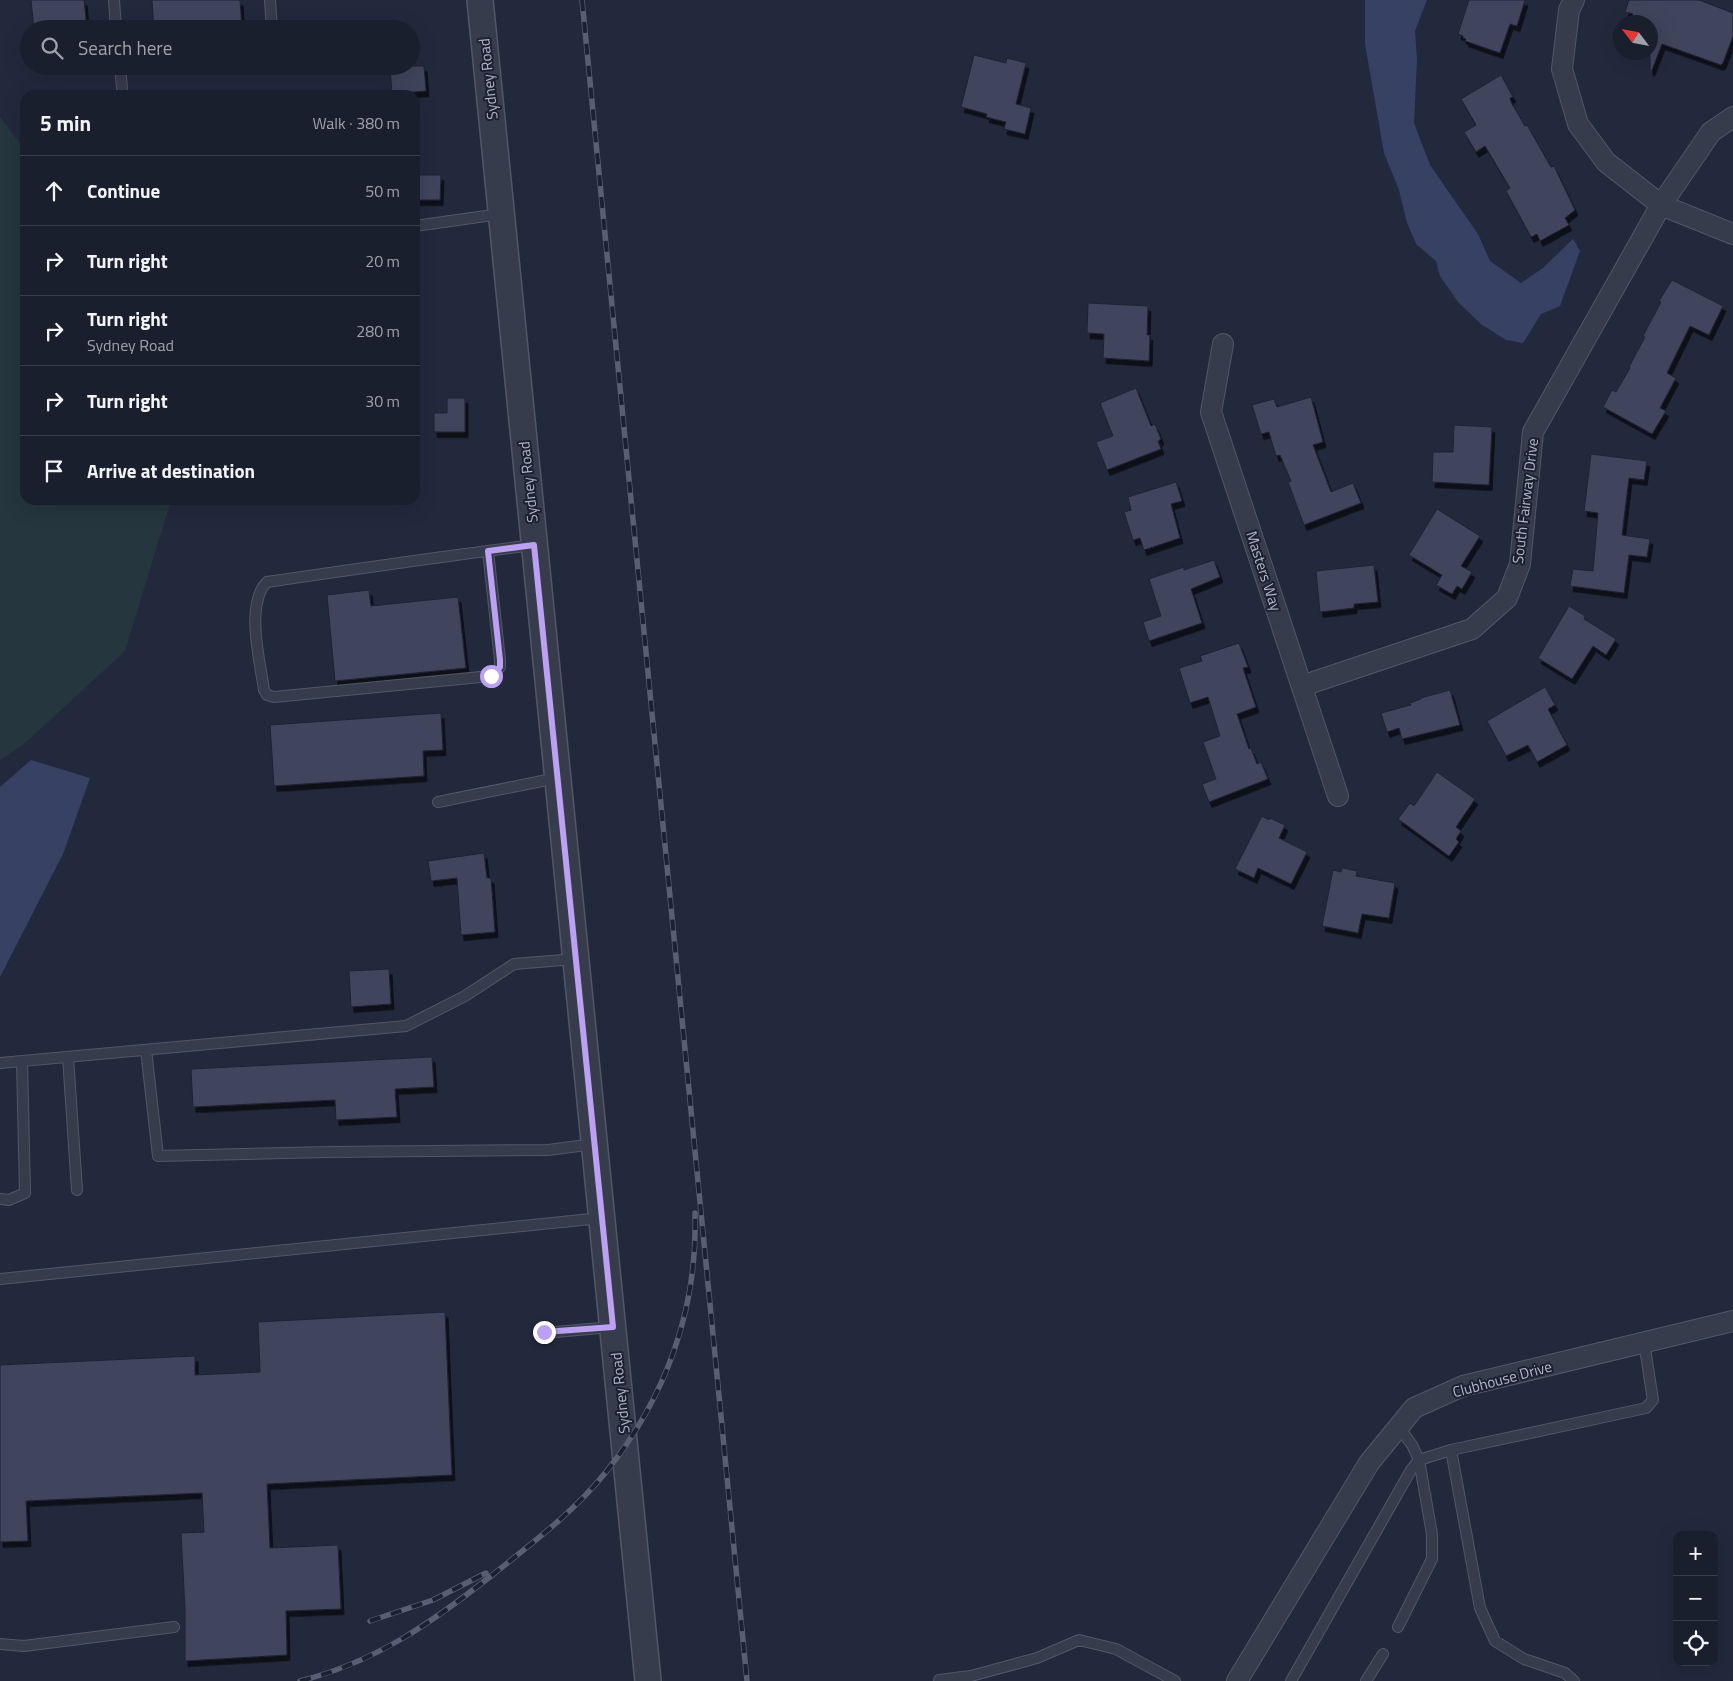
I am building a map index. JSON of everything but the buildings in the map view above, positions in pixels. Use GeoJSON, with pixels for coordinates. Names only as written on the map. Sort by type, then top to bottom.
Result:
{"type":"FeatureCollection","features":[{"type":"Feature","properties":{"kind":"street","name":"Sydney Road"},"geometry":{"type":"LineString","coordinates":[[480,0],[648,1681]]}},
{"type":"Feature","properties":{"kind":"street"},"geometry":{"type":"LineString","coordinates":[[1574,0],[1570,10],[1562,69],[1578,124],[1606,162],[1661,205],[1733,234]]}},
{"type":"Feature","properties":{"kind":"street","name":"South Fairway Drive"},"geometry":{"type":"LineString","coordinates":[[1302,686],[1472,629],[1507,598],[1520,564],[1533,432],[1661,205],[1711,132],[1733,117]]}},
{"type":"Feature","properties":{"kind":"street","name":"Masters Way"},"geometry":{"type":"LineString","coordinates":[[1223,344],[1211,412],[1338,796]]}},
{"type":"Feature","properties":{"kind":"street","name":"Clubhouse Drive"},"geometry":{"type":"LineString","coordinates":[[1237,1681],[1369,1463],[1414,1408],[1463,1386],[1733,1321]]}},
{"type":"Feature","properties":{"kind":"lane"},"geometry":{"type":"LineString","coordinates":[[114,0],[115,20]]}},
{"type":"Feature","properties":{"kind":"lane"},"geometry":{"type":"LineString","coordinates":[[270,0],[271,20]]}},
{"type":"Feature","properties":{"kind":"lane"},"geometry":{"type":"LineString","coordinates":[[121,75],[122,88]]}},
{"type":"Feature","properties":{"kind":"lane"},"geometry":{"type":"LineString","coordinates":[[420,225],[501,213]]}},
{"type":"Feature","properties":{"kind":"lane"},"geometry":{"type":"LineString","coordinates":[[488,551],[500,660],[500,667],[491,676],[274,697],[267,695],[264,690],[256,628],[256,605],[259,591],[267,582],[488,551],[534,545]]}},
{"type":"Feature","properties":{"kind":"lane"},"geometry":{"type":"LineString","coordinates":[[438,802],[558,778]]}},
{"type":"Feature","properties":{"kind":"lane"},"geometry":{"type":"LineString","coordinates":[[0,1063],[406,1026],[465,996],[514,964],[576,959]]}},
{"type":"Feature","properties":{"kind":"lane"},"geometry":{"type":"LineString","coordinates":[[146,1050],[158,1156],[318,1152],[548,1150],[595,1144]]}},
{"type":"Feature","properties":{"kind":"lane"},"geometry":{"type":"LineString","coordinates":[[68,1057],[77,1190]]}},
{"type":"Feature","properties":{"kind":"lane"},"geometry":{"type":"LineString","coordinates":[[0,1199],[9,1200],[25,1193],[22,1061]]}},
{"type":"Feature","properties":{"kind":"lane"},"geometry":{"type":"LineString","coordinates":[[0,1279],[602,1218]]}},
{"type":"Feature","properties":{"kind":"lane"},"geometry":{"type":"LineString","coordinates":[[544,1332],[613,1327]]}},
{"type":"Feature","properties":{"kind":"lane"},"geometry":{"type":"LineString","coordinates":[[1291,1681],[1411,1470],[1419,1460],[1451,1450],[1646,1408],[1653,1400],[1644,1342]]}},
{"type":"Feature","properties":{"kind":"lane"},"geometry":{"type":"LineString","coordinates":[[1398,1627],[1432,1559],[1432,1534],[1419,1460],[1412,1445],[1399,1427]]}},
{"type":"Feature","properties":{"kind":"lane"},"geometry":{"type":"LineString","coordinates":[[1451,1450],[1480,1608],[1495,1641],[1524,1659],[1565,1673],[1574,1681]]}},
{"type":"Feature","properties":{"kind":"lane"},"geometry":{"type":"LineString","coordinates":[[0,1644],[24,1646],[174,1626]]}},
{"type":"Feature","properties":{"kind":"lane"},"geometry":{"type":"LineString","coordinates":[[939,1680],[971,1676],[1037,1658],[1079,1640],[1116,1649],[1175,1681]]}},
{"type":"Feature","properties":{"kind":"lane"},"geometry":{"type":"LineString","coordinates":[[1366,1681],[1383,1654]]}},
{"type":"Feature","properties":{"kind":"shaded area"},"geometry":{"type":"Polygon","coordinates":[[[0,117],[20,143],[20,505],[169,505],[125,651],[24,744],[0,760],[0,117]]]}},
{"type":"Feature","properties":{"kind":"water"},"geometry":{"type":"Polygon","coordinates":[[[1365,0],[1427,0],[1415,31],[1417,59],[1414,123],[1430,165],[1478,234],[1490,261],[1521,283],[1543,268],[1573,239],[1580,251],[1560,306],[1541,314],[1523,343],[1506,340],[1482,325],[1458,302],[1440,276],[1436,261],[1416,244],[1407,223],[1399,190],[1384,153],[1365,44],[1365,0]]]}},
{"type":"Feature","properties":{"kind":"water"},"geometry":{"type":"Polygon","coordinates":[[[31,760],[90,778],[63,854],[0,977],[0,787],[31,760]]]}},
{"type":"Feature","properties":{"kind":"railway"},"geometry":{"type":"LineString","coordinates":[[582,0],[747,1681]]}},
{"type":"Feature","properties":{"kind":"railway"},"geometry":{"type":"LineString","coordinates":[[300,1681],[328,1673],[378,1652],[447,1610],[552,1527],[594,1487],[627,1443],[646,1413],[674,1350],[684,1317],[691,1283],[695,1213]]}},
{"type":"Feature","properties":{"kind":"railway"},"geometry":{"type":"LineString","coordinates":[[370,1621],[433,1600],[486,1573]]}},
{"type":"Feature","properties":{"kind":"route"},"geometry":{"type":"LineString","coordinates":[[491,676],[500,667],[500,660],[488,551],[534,545],[613,1327],[544,1332]]}}]}
